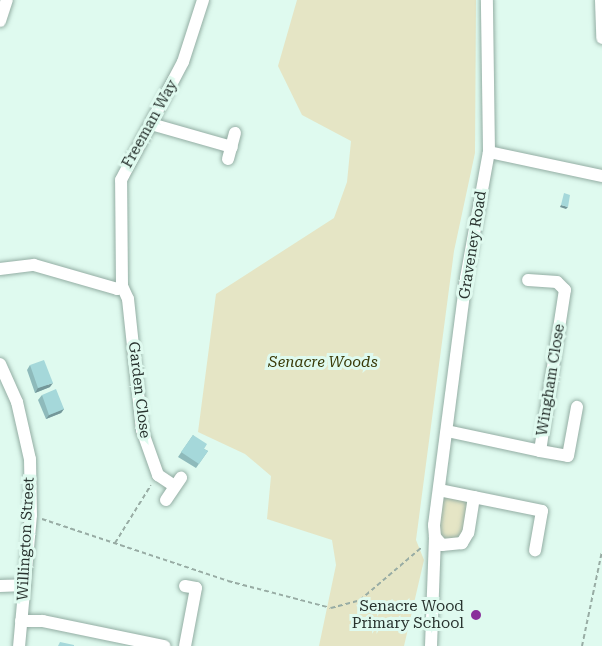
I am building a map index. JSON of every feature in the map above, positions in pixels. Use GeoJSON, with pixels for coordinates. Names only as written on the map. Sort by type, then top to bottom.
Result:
{"type":"FeatureCollection","features":[{"type":"Feature","properties":{"kind":"street"},"geometry":{"type":"LineString","coordinates":[[0,21],[7,0]]}},
{"type":"Feature","properties":{"kind":"street","name":"Freeman Way"},"geometry":{"type":"LineString","coordinates":[[122,286],[121,180],[135,146],[151,124],[183,62],[203,0]]}},
{"type":"Feature","properties":{"kind":"street","name":"Graveney Road"},"geometry":{"type":"LineString","coordinates":[[431,646],[439,489],[466,278],[489,152],[487,0]]}},
{"type":"Feature","properties":{"kind":"street"},"geometry":{"type":"LineString","coordinates":[[601,0],[602,38]]}},
{"type":"Feature","properties":{"kind":"street"},"geometry":{"type":"LineString","coordinates":[[151,124],[230,153],[236,134]]}},
{"type":"Feature","properties":{"kind":"street"},"geometry":{"type":"LineString","coordinates":[[489,152],[602,176]]}},
{"type":"Feature","properties":{"kind":"street"},"geometry":{"type":"LineString","coordinates":[[0,269],[34,265],[117,289],[122,286]]}},
{"type":"Feature","properties":{"kind":"street","name":"Wingham Close"},"geometry":{"type":"LineString","coordinates":[[447,431],[540,451],[565,290],[556,282],[528,280]]}},
{"type":"Feature","properties":{"kind":"street","name":"Garden Close"},"geometry":{"type":"LineString","coordinates":[[122,286],[128,299],[142,430],[158,475]]}},
{"type":"Feature","properties":{"kind":"street","name":"Willington Street"},"geometry":{"type":"LineString","coordinates":[[0,364],[17,402],[30,459],[31,515],[19,646]]}},
{"type":"Feature","properties":{"kind":"street"},"geometry":{"type":"LineString","coordinates":[[540,451],[568,456],[577,407]]}},
{"type":"Feature","properties":{"kind":"street"},"geometry":{"type":"LineString","coordinates":[[158,475],[177,482],[166,500]]}},
{"type":"Feature","properties":{"kind":"street"},"geometry":{"type":"LineString","coordinates":[[439,489],[542,511],[535,550]]}},
{"type":"Feature","properties":{"kind":"street"},"geometry":{"type":"LineString","coordinates":[[435,537],[442,545],[462,543],[474,498]]}},
{"type":"Feature","properties":{"kind":"street"},"geometry":{"type":"LineString","coordinates":[[0,586],[25,585]]}},
{"type":"Feature","properties":{"kind":"street"},"geometry":{"type":"LineString","coordinates":[[185,586],[196,588],[185,646]]}},
{"type":"Feature","properties":{"kind":"street"},"geometry":{"type":"LineString","coordinates":[[21,621],[43,621],[164,646]]}},
{"type":"Feature","properties":{"kind":"path"},"geometry":{"type":"LineString","coordinates":[[114,543],[158,475]]}},
{"type":"Feature","properties":{"kind":"path"},"geometry":{"type":"LineString","coordinates":[[31,515],[228,580],[331,608],[360,600],[435,537]]}},
{"type":"Feature","properties":{"kind":"path"},"geometry":{"type":"LineString","coordinates":[[582,646],[602,551]]}},
{"type":"Feature","properties":{"kind":"green space","name":"Senacre Woods"},"geometry":{"type":"Polygon","coordinates":[[[297,0],[476,0],[475,153],[454,251],[416,540],[424,560],[404,646],[319,646],[336,565],[332,540],[267,519],[271,476],[245,454],[198,432],[216,294],[334,218],[347,182],[351,141],[302,115],[278,66],[297,0]]]}},
{"type":"Feature","properties":{"kind":"green space"},"geometry":{"type":"Polygon","coordinates":[[[439,490],[474,497],[462,543],[435,537],[439,490]]]}},
{"type":"Feature","properties":{"kind":"building"},"geometry":{"type":"Polygon","coordinates":[[[564,193],[570,195],[568,207],[561,205],[564,193]]]}},
{"type":"Feature","properties":{"kind":"building"},"geometry":{"type":"Polygon","coordinates":[[[44,360],[53,383],[38,388],[30,365],[44,360]]]}},
{"type":"Feature","properties":{"kind":"building"},"geometry":{"type":"Polygon","coordinates":[[[56,389],[64,409],[49,415],[42,395],[56,389]]]}},
{"type":"Feature","properties":{"kind":"building"},"geometry":{"type":"Polygon","coordinates":[[[193,435],[207,444],[204,449],[208,451],[199,464],[181,452],[193,435]]]}},
{"type":"Feature","properties":{"kind":"building"},"geometry":{"type":"Polygon","coordinates":[[[60,642],[74,645],[74,646],[58,646],[60,642]]]}},
{"type":"Feature","properties":{"kind":"place","name":"Senacre Wood Primary School"},"geometry":{"type":"Point","coordinates":[476,615]}}]}
